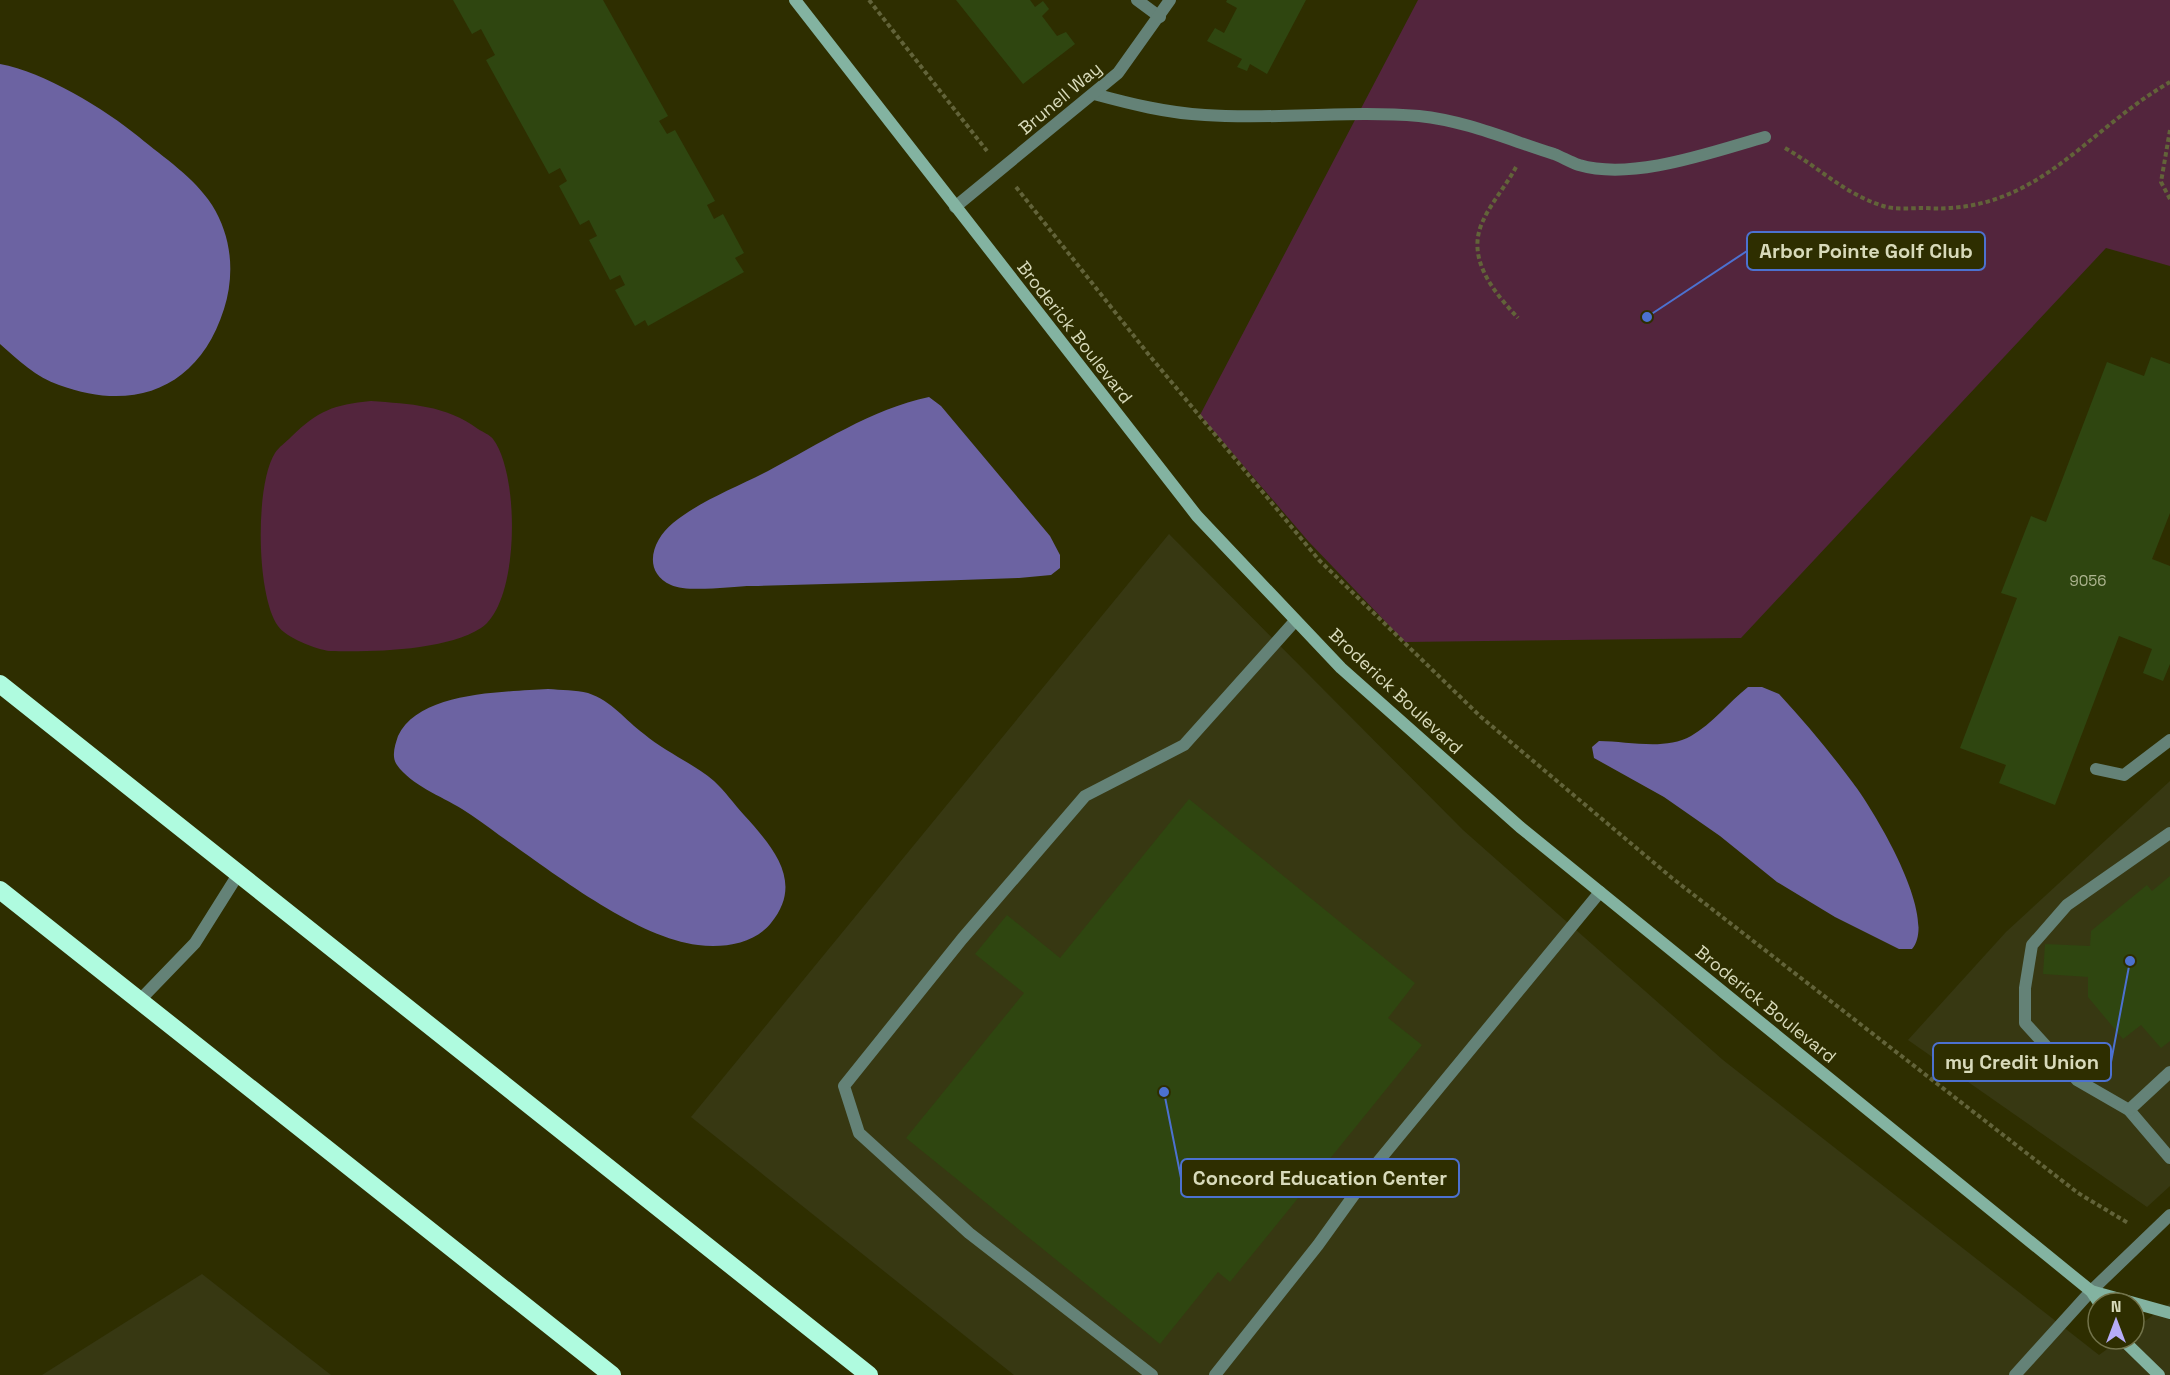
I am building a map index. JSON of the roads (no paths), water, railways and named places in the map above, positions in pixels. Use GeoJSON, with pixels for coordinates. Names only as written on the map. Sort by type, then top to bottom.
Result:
{"type":"FeatureCollection","features":[{"type":"Feature","properties":{"kind":"highway"},"geometry":{"type":"LineString","coordinates":[[0,684],[870,1375]]}},
{"type":"Feature","properties":{"kind":"highway"},"geometry":{"type":"LineString","coordinates":[[0,890],[612,1375]]}},
{"type":"Feature","properties":{"kind":"street","name":"Broderick Boulevard"},"geometry":{"type":"LineString","coordinates":[[795,0],[1197,516],[1341,668],[1520,827],[2091,1291]]}},
{"type":"Feature","properties":{"kind":"street"},"geometry":{"type":"LineString","coordinates":[[1137,0],[1160,18]]}},
{"type":"Feature","properties":{"kind":"street","name":"Brunell Way"},"geometry":{"type":"LineString","coordinates":[[955,207],[1118,73],[1160,18],[1170,0]]}},
{"type":"Feature","properties":{"kind":"street"},"geometry":{"type":"LineString","coordinates":[[1094,94],[1148,108],[1206,115],[1338,113],[1420,117],[1494,132],[1527,147],[1556,154],[1579,165],[1604,169],[1643,167],[1689,160],[1765,137]]}},
{"type":"Feature","properties":{"kind":"street"},"geometry":{"type":"LineString","coordinates":[[1152,1375],[969,1233],[859,1133],[844,1086],[962,939],[1085,796],[1184,746],[1295,621]]}},
{"type":"Feature","properties":{"kind":"street"},"geometry":{"type":"LineString","coordinates":[[2096,769],[2124,775],[2170,740]]}},
{"type":"Feature","properties":{"kind":"street"},"geometry":{"type":"LineString","coordinates":[[2170,833],[2067,906],[2032,945],[2025,988],[2025,1023],[2077,1080],[2129,1110],[2170,1158]]}},
{"type":"Feature","properties":{"kind":"street"},"geometry":{"type":"LineString","coordinates":[[139,1001],[195,943],[239,873]]}},
{"type":"Feature","properties":{"kind":"street"},"geometry":{"type":"LineString","coordinates":[[1215,1375],[1318,1245],[1377,1163],[1600,892]]}},
{"type":"Feature","properties":{"kind":"street"},"geometry":{"type":"LineString","coordinates":[[2129,1110],[2170,1072]]}},
{"type":"Feature","properties":{"kind":"street"},"geometry":{"type":"LineString","coordinates":[[2091,1291],[2170,1215]]}},
{"type":"Feature","properties":{"kind":"street"},"geometry":{"type":"LineString","coordinates":[[2015,1375],[2086,1297]]}},
{"type":"Feature","properties":{"kind":"street","name":"Broderick Boulevard"},"geometry":{"type":"LineString","coordinates":[[2146,1306],[2170,1313]]}},
{"type":"Feature","properties":{"kind":"street"},"geometry":{"type":"LineString","coordinates":[[2134,1351],[2158,1375]]}},
{"type":"Feature","properties":{"kind":"place","name":"Arbor Pointe Golf Club"},"geometry":{"type":"Point","coordinates":[1647,317]}},
{"type":"Feature","properties":{"kind":"place","name":"my Credit Union"},"geometry":{"type":"Point","coordinates":[2130,961]}},
{"type":"Feature","properties":{"kind":"place","name":"Concord Education Center"},"geometry":{"type":"Point","coordinates":[1164,1092]}}]}
